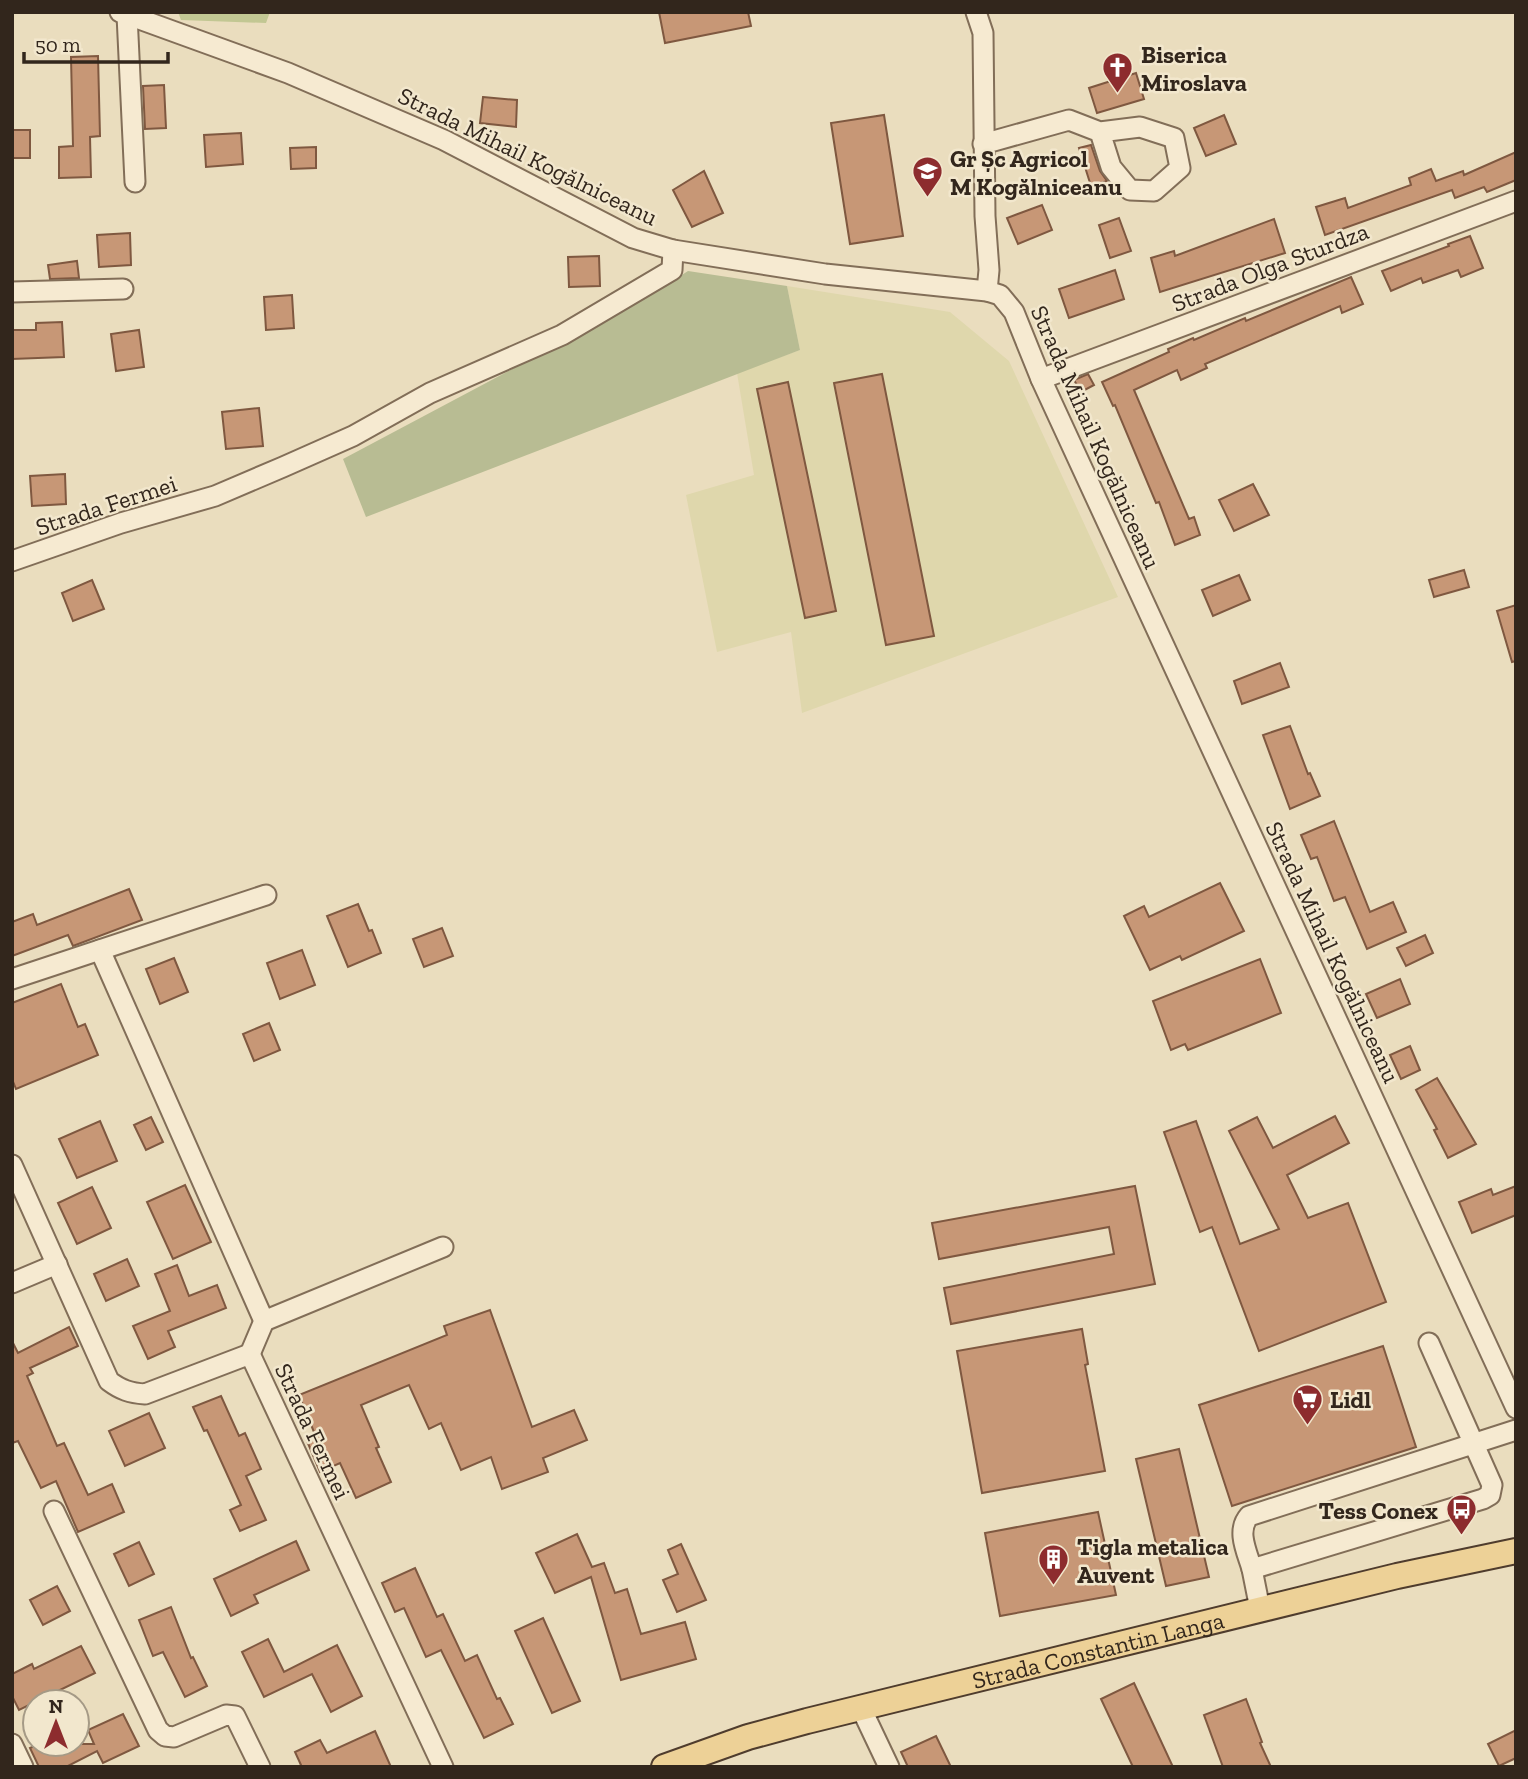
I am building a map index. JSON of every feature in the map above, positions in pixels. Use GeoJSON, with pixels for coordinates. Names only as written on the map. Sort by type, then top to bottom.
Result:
{"type":"FeatureCollection","features":[{"type":"Feature","properties":{"kind":"main road","name":"Strada Constantin Langa"},"geometry":{"type":"LineString","coordinates":[[673,1763],[748,1737],[861,1708],[1397,1576],[1516,1551]]}},
{"type":"Feature","properties":{"kind":"street"},"geometry":{"type":"LineString","coordinates":[[976,12],[983,33],[983,144],[989,270],[987,291]]}},
{"type":"Feature","properties":{"kind":"street"},"geometry":{"type":"LineString","coordinates":[[123,14],[135,182]]}},
{"type":"Feature","properties":{"kind":"street","name":"Strada Mihail Kogălniceanu"},"geometry":{"type":"LineString","coordinates":[[123,14],[159,20],[207,45],[288,73],[444,139],[633,238],[673,250],[825,274],[987,291],[1000,295],[1014,312],[1041,379],[1516,1408]]}},
{"type":"Feature","properties":{"kind":"street"},"geometry":{"type":"LineString","coordinates":[[983,144],[1069,120],[1100,132]]}},
{"type":"Feature","properties":{"kind":"street","name":"Strada Olga Sturdza"},"geometry":{"type":"LineString","coordinates":[[1041,379],[1516,201]]}},
{"type":"Feature","properties":{"kind":"street","name":"Strada Fermei"},"geometry":{"type":"LineString","coordinates":[[12,561],[121,523],[215,496],[353,436],[429,393],[562,335],[672,270],[673,250]]}},
{"type":"Feature","properties":{"kind":"street"},"geometry":{"type":"LineString","coordinates":[[12,292],[124,289]]}},
{"type":"Feature","properties":{"kind":"street"},"geometry":{"type":"LineString","coordinates":[[12,979],[266,895]]}},
{"type":"Feature","properties":{"kind":"street"},"geometry":{"type":"LineString","coordinates":[[100,950],[264,1321]]}},
{"type":"Feature","properties":{"kind":"street","name":"Strada Fermei"},"geometry":{"type":"LineString","coordinates":[[12,1165],[110,1381],[132,1393],[145,1394],[250,1354],[443,1767]]}},
{"type":"Feature","properties":{"kind":"street"},"geometry":{"type":"LineString","coordinates":[[250,1354],[264,1321],[443,1247]]}},
{"type":"Feature","properties":{"kind":"street"},"geometry":{"type":"LineString","coordinates":[[12,1283],[57,1264]]}},
{"type":"Feature","properties":{"kind":"street"},"geometry":{"type":"LineString","coordinates":[[1252,1569],[1490,1495],[1492,1485],[1429,1343]]}},
{"type":"Feature","properties":{"kind":"street"},"geometry":{"type":"LineString","coordinates":[[1260,1609],[1241,1530],[1243,1522],[1249,1516],[1516,1430]]}},
{"type":"Feature","properties":{"kind":"street"},"geometry":{"type":"LineString","coordinates":[[54,1511],[158,1730],[165,1736],[174,1737],[226,1715],[235,1716],[260,1767]]}},
{"type":"Feature","properties":{"kind":"street"},"geometry":{"type":"LineString","coordinates":[[861,1708],[890,1767]]}},
{"type":"Feature","properties":{"kind":"street"},"geometry":{"type":"LineString","coordinates":[[12,1744],[23,1767]]}},
{"type":"Feature","properties":{"kind":"shaded area"},"geometry":{"type":"Polygon","coordinates":[[[787,286],[950,312],[1009,361],[1118,597],[802,713],[791,632],[717,652],[686,495],[754,475],[737,373],[800,350],[787,286]]]}},
{"type":"Feature","properties":{"kind":"green space"},"geometry":{"type":"Polygon","coordinates":[[[178,12],[270,12],[266,23],[181,20],[178,12]]]}},
{"type":"Feature","properties":{"kind":"green space"},"geometry":{"type":"Polygon","coordinates":[[[688,271],[787,286],[800,350],[366,517],[343,459],[646,298],[688,271]]]}},
{"type":"Feature","properties":{"kind":"building"},"geometry":{"type":"Polygon","coordinates":[[[659,12],[748,12],[751,26],[665,43],[659,12]]]}},
{"type":"Feature","properties":{"kind":"building"},"geometry":{"type":"Polygon","coordinates":[[[98,56],[100,136],[90,137],[91,177],[59,178],[59,147],[73,146],[71,57],[98,56]]]}},
{"type":"Feature","properties":{"kind":"building","name":"Biserica Miroslava"},"geometry":{"type":"Polygon","coordinates":[[[1136,73],[1144,99],[1097,113],[1089,88],[1136,73]]]}},
{"type":"Feature","properties":{"kind":"building"},"geometry":{"type":"Polygon","coordinates":[[[164,85],[166,128],[145,129],[143,86],[164,85]]]}},
{"type":"Feature","properties":{"kind":"building"},"geometry":{"type":"Polygon","coordinates":[[[483,97],[517,100],[516,127],[480,123],[483,97]]]}},
{"type":"Feature","properties":{"kind":"building"},"geometry":{"type":"Polygon","coordinates":[[[884,115],[903,236],[850,244],[831,123],[884,115]]]}},
{"type":"Feature","properties":{"kind":"building"},"geometry":{"type":"Polygon","coordinates":[[[1224,115],[1236,144],[1206,156],[1194,128],[1224,115]]]}},
{"type":"Feature","properties":{"kind":"building"},"geometry":{"type":"Polygon","coordinates":[[[12,130],[30,130],[30,158],[12,158],[12,130]]]}},
{"type":"Feature","properties":{"kind":"building"},"geometry":{"type":"Polygon","coordinates":[[[241,133],[243,164],[206,167],[204,135],[241,133]]]}},
{"type":"Feature","properties":{"kind":"building"},"geometry":{"type":"Polygon","coordinates":[[[1091,145],[1100,171],[1107,181],[1091,186],[1079,148],[1091,145]]]}},
{"type":"Feature","properties":{"kind":"building"},"geometry":{"type":"Polygon","coordinates":[[[316,147],[316,168],[291,169],[290,148],[316,147]]]}},
{"type":"Feature","properties":{"kind":"building"},"geometry":{"type":"Polygon","coordinates":[[[1516,152],[1516,180],[1487,192],[1484,187],[1455,198],[1452,190],[1325,235],[1316,207],[1345,198],[1348,208],[1411,185],[1409,178],[1431,169],[1436,181],[1463,171],[1464,175],[1516,152]]]}},
{"type":"Feature","properties":{"kind":"building"},"geometry":{"type":"Polygon","coordinates":[[[704,171],[723,213],[692,227],[673,190],[704,171]]]}},
{"type":"Feature","properties":{"kind":"building"},"geometry":{"type":"Polygon","coordinates":[[[1042,205],[1052,230],[1018,244],[1007,218],[1042,205]]]}},
{"type":"Feature","properties":{"kind":"building"},"geometry":{"type":"Polygon","coordinates":[[[1119,218],[1131,251],[1110,258],[1099,225],[1119,218]]]}},
{"type":"Feature","properties":{"kind":"building"},"geometry":{"type":"Polygon","coordinates":[[[1274,219],[1285,253],[1160,292],[1151,258],[1174,251],[1175,256],[1274,219]]]}},
{"type":"Feature","properties":{"kind":"building"},"geometry":{"type":"Polygon","coordinates":[[[130,233],[131,265],[99,267],[97,235],[130,233]]]}},
{"type":"Feature","properties":{"kind":"building"},"geometry":{"type":"Polygon","coordinates":[[[1470,236],[1483,268],[1461,277],[1458,270],[1423,283],[1421,278],[1391,291],[1382,271],[1470,236]]]}},
{"type":"Feature","properties":{"kind":"building"},"geometry":{"type":"Polygon","coordinates":[[[599,256],[600,286],[569,287],[568,257],[599,256]]]}},
{"type":"Feature","properties":{"kind":"building"},"geometry":{"type":"Polygon","coordinates":[[[77,261],[79,278],[50,279],[48,265],[77,261]]]}},
{"type":"Feature","properties":{"kind":"building"},"geometry":{"type":"Polygon","coordinates":[[[1115,270],[1124,299],[1069,318],[1059,289],[1115,270]]]}},
{"type":"Feature","properties":{"kind":"building"},"geometry":{"type":"Polygon","coordinates":[[[1351,277],[1363,304],[1342,313],[1340,306],[1205,364],[1207,368],[1181,380],[1177,370],[1134,390],[1189,519],[1194,517],[1200,535],[1175,545],[1159,502],[1156,503],[1115,405],[1113,406],[1102,382],[1169,352],[1168,349],[1193,338],[1194,340],[1245,318],[1246,321],[1351,277]]]}},
{"type":"Feature","properties":{"kind":"building"},"geometry":{"type":"Polygon","coordinates":[[[292,295],[294,328],[266,330],[264,297],[292,295]]]}},
{"type":"Feature","properties":{"kind":"building"},"geometry":{"type":"Polygon","coordinates":[[[62,322],[64,357],[12,359],[12,330],[36,330],[36,323],[62,322]]]}},
{"type":"Feature","properties":{"kind":"building"},"geometry":{"type":"Polygon","coordinates":[[[139,330],[144,367],[116,371],[111,334],[139,330]]]}},
{"type":"Feature","properties":{"kind":"building"},"geometry":{"type":"Polygon","coordinates":[[[882,374],[934,636],[886,645],[834,383],[882,374]]]}},
{"type":"Feature","properties":{"kind":"building"},"geometry":{"type":"Polygon","coordinates":[[[1088,374],[1094,385],[1081,392],[1074,380],[1088,374]]]}},
{"type":"Feature","properties":{"kind":"building"},"geometry":{"type":"Polygon","coordinates":[[[788,382],[836,611],[805,618],[757,389],[788,382]]]}},
{"type":"Feature","properties":{"kind":"building"},"geometry":{"type":"Polygon","coordinates":[[[259,408],[263,446],[226,449],[222,412],[259,408]]]}},
{"type":"Feature","properties":{"kind":"building"},"geometry":{"type":"Polygon","coordinates":[[[65,474],[66,504],[32,506],[30,476],[65,474]]]}},
{"type":"Feature","properties":{"kind":"building"},"geometry":{"type":"Polygon","coordinates":[[[1253,484],[1269,515],[1234,531],[1219,500],[1253,484]]]}},
{"type":"Feature","properties":{"kind":"building"},"geometry":{"type":"Polygon","coordinates":[[[1464,570],[1469,587],[1434,597],[1429,580],[1464,570]]]}},
{"type":"Feature","properties":{"kind":"building"},"geometry":{"type":"Polygon","coordinates":[[[1239,575],[1250,600],[1213,616],[1202,590],[1239,575]]]}},
{"type":"Feature","properties":{"kind":"building"},"geometry":{"type":"Polygon","coordinates":[[[92,580],[104,609],[73,621],[62,593],[92,580]]]}},
{"type":"Feature","properties":{"kind":"building"},"geometry":{"type":"Polygon","coordinates":[[[1516,605],[1516,661],[1512,662],[1497,611],[1516,605]]]}},
{"type":"Feature","properties":{"kind":"building"},"geometry":{"type":"Polygon","coordinates":[[[1280,663],[1289,687],[1242,704],[1234,681],[1280,663]]]}},
{"type":"Feature","properties":{"kind":"building"},"geometry":{"type":"Polygon","coordinates":[[[1290,726],[1308,774],[1310,773],[1320,796],[1290,809],[1263,735],[1290,726]]]}},
{"type":"Feature","properties":{"kind":"building"},"geometry":{"type":"Polygon","coordinates":[[[1334,821],[1370,912],[1393,902],[1406,932],[1367,949],[1345,897],[1334,901],[1317,857],[1311,859],[1301,835],[1334,821]]]}},
{"type":"Feature","properties":{"kind":"building"},"geometry":{"type":"Polygon","coordinates":[[[1220,883],[1244,931],[1182,960],[1180,956],[1150,970],[1124,916],[1144,906],[1149,917],[1220,883]]]}},
{"type":"Feature","properties":{"kind":"building"},"geometry":{"type":"Polygon","coordinates":[[[129,889],[142,920],[73,946],[68,935],[12,956],[12,922],[33,914],[37,925],[129,889]]]}},
{"type":"Feature","properties":{"kind":"building"},"geometry":{"type":"Polygon","coordinates":[[[358,904],[381,953],[348,967],[327,916],[358,904]]]}},
{"type":"Feature","properties":{"kind":"building"},"geometry":{"type":"Polygon","coordinates":[[[442,928],[453,956],[424,967],[413,939],[442,928]]]}},
{"type":"Feature","properties":{"kind":"building"},"geometry":{"type":"Polygon","coordinates":[[[1425,935],[1433,953],[1406,966],[1397,948],[1425,935]]]}},
{"type":"Feature","properties":{"kind":"building"},"geometry":{"type":"Polygon","coordinates":[[[302,950],[315,985],[280,999],[267,963],[302,950]]]}},
{"type":"Feature","properties":{"kind":"building"},"geometry":{"type":"Polygon","coordinates":[[[174,958],[188,992],[160,1004],[146,969],[174,958]]]}},
{"type":"Feature","properties":{"kind":"building"},"geometry":{"type":"Polygon","coordinates":[[[1260,959],[1281,1013],[1188,1050],[1185,1044],[1171,1050],[1153,1001],[1260,959]]]}},
{"type":"Feature","properties":{"kind":"building"},"geometry":{"type":"Polygon","coordinates":[[[1400,979],[1410,1004],[1377,1018],[1366,994],[1400,979]]]}},
{"type":"Feature","properties":{"kind":"building"},"geometry":{"type":"Polygon","coordinates":[[[61,984],[78,1027],[85,1024],[98,1055],[16,1089],[12,1079],[12,1003],[61,984]]]}},
{"type":"Feature","properties":{"kind":"building"},"geometry":{"type":"Polygon","coordinates":[[[269,1023],[280,1050],[254,1061],[243,1034],[269,1023]]]}},
{"type":"Feature","properties":{"kind":"building"},"geometry":{"type":"Polygon","coordinates":[[[1410,1046],[1420,1070],[1401,1079],[1390,1055],[1410,1046]]]}},
{"type":"Feature","properties":{"kind":"building"},"geometry":{"type":"Polygon","coordinates":[[[1437,1078],[1476,1144],[1448,1158],[1434,1130],[1437,1129],[1416,1090],[1437,1078]]]}},
{"type":"Feature","properties":{"kind":"building"},"geometry":{"type":"Polygon","coordinates":[[[1335,1116],[1349,1143],[1287,1175],[1308,1218],[1348,1203],[1386,1302],[1259,1351],[1212,1227],[1200,1232],[1164,1132],[1196,1121],[1240,1244],[1279,1229],[1229,1131],[1257,1117],[1273,1148],[1335,1116]]]}},
{"type":"Feature","properties":{"kind":"building"},"geometry":{"type":"Polygon","coordinates":[[[151,1117],[163,1142],[146,1150],[134,1125],[151,1117]]]}},
{"type":"Feature","properties":{"kind":"building"},"geometry":{"type":"Polygon","coordinates":[[[100,1121],[117,1161],[77,1178],[59,1139],[100,1121]]]}},
{"type":"Feature","properties":{"kind":"building"},"geometry":{"type":"Polygon","coordinates":[[[185,1185],[211,1242],[173,1259],[147,1202],[185,1185]]]}},
{"type":"Feature","properties":{"kind":"building"},"geometry":{"type":"Polygon","coordinates":[[[1135,1186],[1155,1284],[951,1324],[944,1288],[1114,1254],[1109,1227],[939,1259],[932,1223],[1135,1186]]]}},
{"type":"Feature","properties":{"kind":"building"},"geometry":{"type":"Polygon","coordinates":[[[1516,1186],[1516,1215],[1472,1233],[1459,1202],[1491,1189],[1493,1195],[1516,1186]]]}},
{"type":"Feature","properties":{"kind":"building"},"geometry":{"type":"Polygon","coordinates":[[[92,1187],[111,1228],[77,1244],[58,1203],[92,1187]]]}},
{"type":"Feature","properties":{"kind":"building"},"geometry":{"type":"Polygon","coordinates":[[[127,1259],[139,1286],[106,1301],[94,1274],[127,1259]]]}},
{"type":"Feature","properties":{"kind":"building"},"geometry":{"type":"Polygon","coordinates":[[[177,1265],[189,1296],[217,1285],[226,1308],[168,1331],[175,1347],[148,1359],[133,1326],[170,1311],[155,1274],[177,1265]]]}},
{"type":"Feature","properties":{"kind":"building"},"geometry":{"type":"Polygon","coordinates":[[[490,1310],[532,1427],[574,1410],[587,1440],[543,1458],[548,1472],[502,1489],[491,1457],[461,1470],[441,1423],[429,1429],[409,1385],[361,1405],[391,1482],[356,1498],[340,1463],[320,1472],[307,1441],[316,1437],[299,1395],[447,1335],[444,1326],[490,1310]]]}},
{"type":"Feature","properties":{"kind":"building"},"geometry":{"type":"Polygon","coordinates":[[[69,1327],[78,1346],[30,1368],[33,1373],[27,1376],[57,1446],[64,1443],[88,1495],[112,1484],[124,1512],[78,1532],[56,1481],[41,1488],[18,1441],[12,1443],[12,1341],[18,1353],[69,1327]]]}},
{"type":"Feature","properties":{"kind":"building"},"geometry":{"type":"Polygon","coordinates":[[[1082,1329],[1088,1364],[1085,1365],[1105,1471],[982,1493],[957,1351],[1082,1329]]]}},
{"type":"Feature","properties":{"kind":"building","name":"Lidl"},"geometry":{"type":"Polygon","coordinates":[[[1383,1346],[1416,1447],[1232,1506],[1199,1405],[1383,1346]]]}},
{"type":"Feature","properties":{"kind":"building"},"geometry":{"type":"Polygon","coordinates":[[[221,1396],[239,1436],[245,1433],[261,1469],[246,1476],[266,1520],[240,1531],[230,1510],[241,1505],[207,1430],[204,1431],[193,1407],[221,1396]]]}},
{"type":"Feature","properties":{"kind":"building"},"geometry":{"type":"Polygon","coordinates":[[[149,1413],[165,1448],[125,1466],[109,1431],[149,1413]]]}},
{"type":"Feature","properties":{"kind":"building"},"geometry":{"type":"Polygon","coordinates":[[[1179,1449],[1209,1577],[1166,1586],[1136,1459],[1179,1449]]]}},
{"type":"Feature","properties":{"kind":"building"},"geometry":{"type":"Polygon","coordinates":[[[1098,1512],[1116,1595],[1000,1616],[985,1533],[1098,1512]]]}},
{"type":"Feature","properties":{"kind":"building"},"geometry":{"type":"Polygon","coordinates":[[[577,1534],[592,1567],[604,1563],[615,1593],[627,1589],[641,1634],[685,1622],[696,1659],[621,1680],[591,1577],[555,1593],[536,1553],[577,1534]]]}},
{"type":"Feature","properties":{"kind":"building"},"geometry":{"type":"Polygon","coordinates":[[[296,1541],[309,1570],[254,1595],[258,1603],[231,1616],[214,1579],[296,1541]]]}},
{"type":"Feature","properties":{"kind":"building"},"geometry":{"type":"Polygon","coordinates":[[[139,1542],[154,1574],[129,1586],[114,1554],[139,1542]]]}},
{"type":"Feature","properties":{"kind":"building"},"geometry":{"type":"Polygon","coordinates":[[[681,1544],[706,1600],[677,1612],[663,1580],[678,1574],[668,1550],[681,1544]]]}},
{"type":"Feature","properties":{"kind":"building"},"geometry":{"type":"Polygon","coordinates":[[[415,1568],[437,1617],[443,1614],[465,1661],[477,1655],[497,1699],[500,1698],[513,1724],[484,1738],[441,1650],[426,1657],[404,1608],[395,1612],[382,1583],[415,1568]]]}},
{"type":"Feature","properties":{"kind":"building"},"geometry":{"type":"Polygon","coordinates":[[[57,1586],[70,1611],[43,1625],[30,1600],[57,1586]]]}},
{"type":"Feature","properties":{"kind":"building"},"geometry":{"type":"Polygon","coordinates":[[[171,1607],[191,1658],[193,1657],[207,1686],[185,1697],[163,1652],[153,1656],[139,1620],[171,1607]]]}},
{"type":"Feature","properties":{"kind":"building"},"geometry":{"type":"Polygon","coordinates":[[[543,1618],[580,1701],[552,1713],[515,1631],[543,1618]]]}},
{"type":"Feature","properties":{"kind":"building"},"geometry":{"type":"Polygon","coordinates":[[[268,1639],[284,1672],[337,1645],[362,1696],[331,1712],[312,1674],[264,1697],[242,1652],[268,1639]]]}},
{"type":"Feature","properties":{"kind":"building"},"geometry":{"type":"Polygon","coordinates":[[[81,1646],[95,1673],[64,1688],[21,1688],[19,1710],[12,1696],[12,1674],[32,1664],[34,1669],[81,1646]]]}},
{"type":"Feature","properties":{"kind":"building"},"geometry":{"type":"Polygon","coordinates":[[[1134,1683],[1173,1767],[1133,1767],[1101,1699],[1134,1683]]]}},
{"type":"Feature","properties":{"kind":"building"},"geometry":{"type":"Polygon","coordinates":[[[1246,1699],[1271,1767],[1223,1767],[1204,1715],[1246,1699]]]}},
{"type":"Feature","properties":{"kind":"building"},"geometry":{"type":"Polygon","coordinates":[[[123,1714],[139,1746],[103,1763],[97,1751],[91,1754],[91,1744],[94,1744],[91,1729],[123,1714]]]}},
{"type":"Feature","properties":{"kind":"building"},"geometry":{"type":"Polygon","coordinates":[[[1516,1730],[1516,1758],[1499,1766],[1488,1744],[1516,1730]]]}},
{"type":"Feature","properties":{"kind":"building"},"geometry":{"type":"Polygon","coordinates":[[[375,1731],[391,1767],[298,1767],[301,1765],[295,1752],[320,1740],[327,1753],[375,1731]]]}},
{"type":"Feature","properties":{"kind":"building"},"geometry":{"type":"Polygon","coordinates":[[[936,1736],[951,1767],[908,1767],[901,1752],[936,1736]]]}},
{"type":"Feature","properties":{"kind":"building"},"geometry":{"type":"Polygon","coordinates":[[[35,1758],[83,1758],[66,1767],[39,1767],[35,1758]]]}},
{"type":"Feature","properties":{"kind":"place","name":"Biserica Miroslava"},"geometry":{"type":"Point","coordinates":[1118,95]}},
{"type":"Feature","properties":{"kind":"place","name":"Gr Șc Agricol M Kogălniceanu"},"geometry":{"type":"Point","coordinates":[927,199]}},
{"type":"Feature","properties":{"kind":"place","name":"Lidl"},"geometry":{"type":"Point","coordinates":[1307,1426]}},
{"type":"Feature","properties":{"kind":"place","name":"Tess Conex"},"geometry":{"type":"Point","coordinates":[1461,1537]}},
{"type":"Feature","properties":{"kind":"place","name":"Tigla metalica Auvent"},"geometry":{"type":"Point","coordinates":[1054,1587]}}]}
